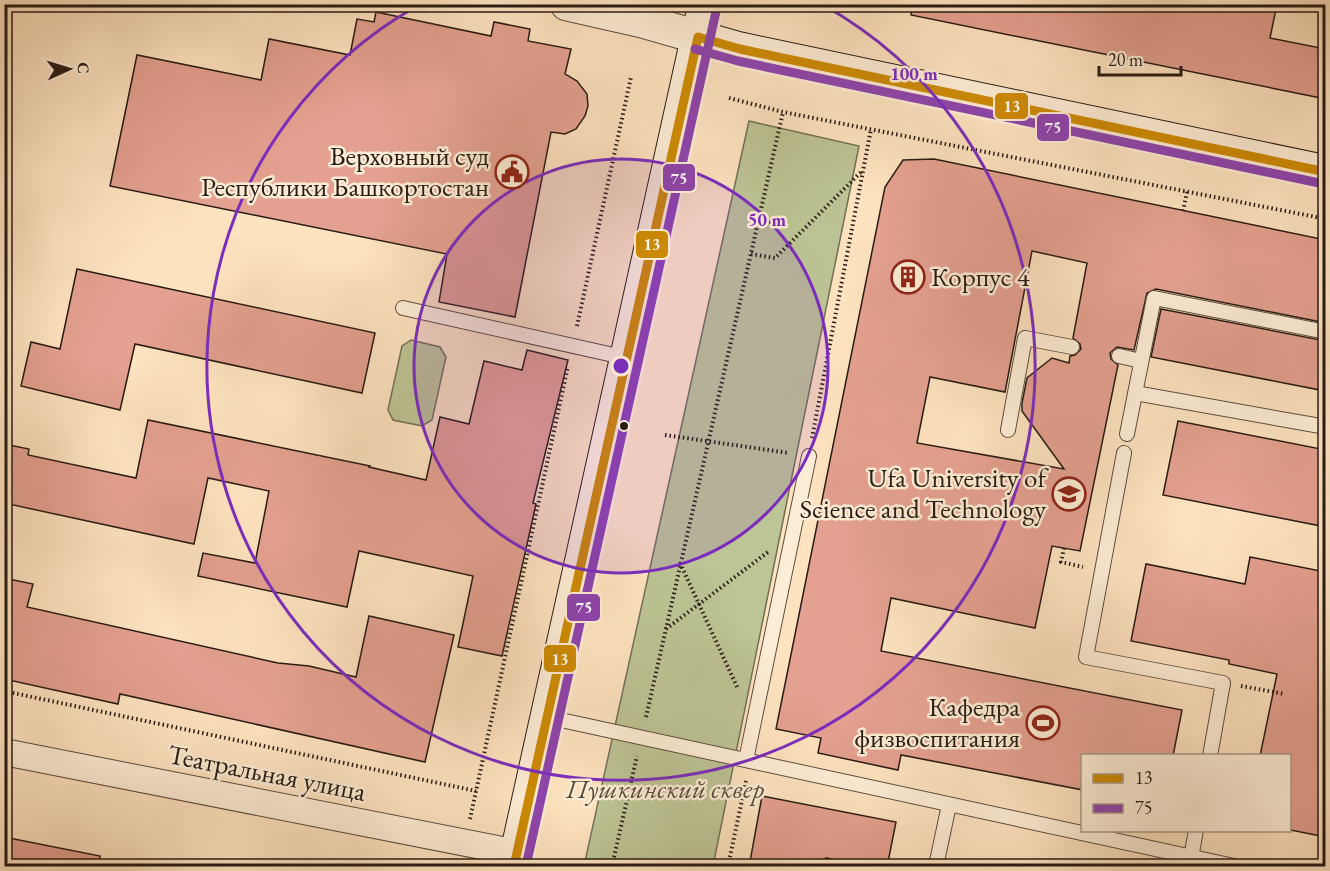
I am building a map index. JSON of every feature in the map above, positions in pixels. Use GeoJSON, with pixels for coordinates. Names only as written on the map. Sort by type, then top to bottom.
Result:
{"type":"FeatureCollection","features":[{"type":"Feature","properties":{"kind":"main road"},"geometry":{"type":"LineString","coordinates":[[567,4],[642,21],[752,52],[1326,172]]}},
{"type":"Feature","properties":{"kind":"main road"},"geometry":{"type":"LineString","coordinates":[[516,860],[705,4]]}},
{"type":"Feature","properties":{"kind":"street","name":"Театральная улица"},"geometry":{"type":"LineString","coordinates":[[4,752],[465,843],[516,860]]}},
{"type":"Feature","properties":{"kind":"lane"},"geometry":{"type":"LineString","coordinates":[[1127,434],[1154,298],[1326,332]]}},
{"type":"Feature","properties":{"kind":"lane"},"geometry":{"type":"LineString","coordinates":[[403,308],[627,358]]}},
{"type":"Feature","properties":{"kind":"lane"},"geometry":{"type":"LineString","coordinates":[[1008,430],[1025,338],[1072,347]]}},
{"type":"Feature","properties":{"kind":"lane"},"geometry":{"type":"LineString","coordinates":[[1119,356],[1142,361]]}},
{"type":"Feature","properties":{"kind":"lane"},"geometry":{"type":"LineString","coordinates":[[1135,393],[1326,427]]}},
{"type":"Feature","properties":{"kind":"lane"},"geometry":{"type":"LineString","coordinates":[[1124,453],[1086,657],[1223,683],[1209,754]]}},
{"type":"Feature","properties":{"kind":"lane"},"geometry":{"type":"LineString","coordinates":[[746,760],[809,456]]}},
{"type":"Feature","properties":{"kind":"lane"},"geometry":{"type":"LineString","coordinates":[[547,717],[1234,867]]}},
{"type":"Feature","properties":{"kind":"lane"},"geometry":{"type":"LineString","coordinates":[[936,867],[949,805]]}},
{"type":"Feature","properties":{"kind":"lane"},"geometry":{"type":"LineString","coordinates":[[1191,858],[1196,832]]}},
{"type":"Feature","properties":{"kind":"path"},"geometry":{"type":"LineString","coordinates":[[465,843],[631,77]]}},
{"type":"Feature","properties":{"kind":"path"},"geometry":{"type":"LineString","coordinates":[[729,98],[783,112],[1326,219]]}},
{"type":"Feature","properties":{"kind":"path"},"geometry":{"type":"LineString","coordinates":[[612,867],[783,112]]}},
{"type":"Feature","properties":{"kind":"path"},"geometry":{"type":"LineString","coordinates":[[665,435],[809,456],[871,129]]}},
{"type":"Feature","properties":{"kind":"path"},"geometry":{"type":"LineString","coordinates":[[751,254],[775,258],[863,170]]}},
{"type":"Feature","properties":{"kind":"path"},"geometry":{"type":"LineString","coordinates":[[1183,211],[1187,192]]}},
{"type":"Feature","properties":{"kind":"path"},"geometry":{"type":"LineString","coordinates":[[666,629],[793,534]]}},
{"type":"Feature","properties":{"kind":"path"},"geometry":{"type":"LineString","coordinates":[[1064,548],[1061,562],[1102,570]]}},
{"type":"Feature","properties":{"kind":"path"},"geometry":{"type":"LineString","coordinates":[[680,563],[754,723]]}},
{"type":"Feature","properties":{"kind":"path"},"geometry":{"type":"LineString","coordinates":[[1223,683],[1285,694]]}},
{"type":"Feature","properties":{"kind":"path"},"geometry":{"type":"LineString","coordinates":[[4,691],[476,791]]}},
{"type":"Feature","properties":{"kind":"path"},"geometry":{"type":"LineString","coordinates":[[728,867],[746,781]]}},
{"type":"Feature","properties":{"kind":"green space","name":"Пушкинский сквер"},"geometry":{"type":"Polygon","coordinates":[[[749,121],[859,146],[713,866],[584,866],[749,121]]]}},
{"type":"Feature","properties":{"kind":"green space"},"geometry":{"type":"Polygon","coordinates":[[[411,340],[440,347],[446,357],[432,420],[422,426],[393,420],[388,410],[402,346],[411,340]]]}},
{"type":"Feature","properties":{"kind":"building"},"geometry":{"type":"Polygon","coordinates":[[[912,4],[1277,4],[1270,38],[1326,49],[1326,99],[911,15],[912,4]]]}},
{"type":"Feature","properties":{"kind":"building"},"geometry":{"type":"Polygon","coordinates":[[[376,12],[491,36],[494,22],[530,29],[528,41],[571,49],[565,74],[577,81],[587,94],[588,106],[585,116],[576,129],[565,134],[551,132],[515,317],[439,302],[447,254],[110,186],[137,55],[261,80],[269,39],[350,55],[357,19],[374,22],[376,12]]]}},
{"type":"Feature","properties":{"kind":"building"},"geometry":{"type":"Polygon","coordinates":[[[934,159],[1326,240],[1326,323],[1156,289],[1147,293],[1134,350],[1117,347],[1110,353],[1111,359],[1118,365],[1080,551],[1052,546],[1035,628],[891,598],[881,651],[1182,710],[1173,754],[1081,754],[1081,790],[901,755],[898,770],[818,753],[821,738],[776,729],[885,187],[903,160],[934,159]],[[1032,251],[1005,392],[930,377],[917,443],[1064,469],[1022,411],[1022,403],[1027,378],[1052,358],[1069,363],[1070,356],[1075,355],[1081,349],[1080,344],[1073,338],[1087,263],[1032,251]]]}},
{"type":"Feature","properties":{"kind":"building"},"geometry":{"type":"Polygon","coordinates":[[[77,269],[375,333],[362,393],[135,344],[120,410],[21,386],[31,342],[60,349],[77,269]]]}},
{"type":"Feature","properties":{"kind":"building"},"geometry":{"type":"Polygon","coordinates":[[[1161,309],[1326,341],[1326,361],[1320,390],[1151,357],[1161,309]]]}},
{"type":"Feature","properties":{"kind":"building"},"geometry":{"type":"Polygon","coordinates":[[[527,350],[568,360],[533,503],[536,504],[502,656],[458,647],[473,576],[359,551],[347,607],[198,576],[203,553],[255,563],[269,491],[208,478],[194,544],[4,503],[4,444],[29,449],[28,455],[136,478],[148,420],[370,466],[426,480],[440,417],[469,424],[484,361],[522,370],[527,350]]]}},
{"type":"Feature","properties":{"kind":"building"},"geometry":{"type":"Polygon","coordinates":[[[1178,421],[1326,450],[1326,527],[1163,495],[1178,421]]]}},
{"type":"Feature","properties":{"kind":"building"},"geometry":{"type":"Polygon","coordinates":[[[1250,557],[1326,572],[1326,837],[1291,830],[1291,754],[1260,754],[1277,674],[1229,664],[1229,660],[1131,641],[1146,564],[1245,584],[1250,557]]]}},
{"type":"Feature","properties":{"kind":"building"},"geometry":{"type":"Polygon","coordinates":[[[4,578],[33,584],[27,607],[278,663],[309,666],[356,677],[369,616],[454,635],[425,762],[120,694],[118,704],[4,679],[4,578]]]}},
{"type":"Feature","properties":{"kind":"building"},"geometry":{"type":"Polygon","coordinates":[[[762,796],[896,822],[887,867],[870,867],[826,858],[824,867],[749,867],[762,796]]]}},
{"type":"Feature","properties":{"kind":"building"},"geometry":{"type":"Polygon","coordinates":[[[4,837],[100,856],[99,867],[4,867],[4,837]]]}},
{"type":"Feature","properties":{"kind":"transit line","name":"75"},"geometry":{"type":"LineString","coordinates":[[526,866],[717,7]]}},
{"type":"Feature","properties":{"kind":"transit line","name":"13"},"geometry":{"type":"LineString","coordinates":[[698,37],[740,49],[1326,172]]}},
{"type":"Feature","properties":{"kind":"transit line","name":"13"},"geometry":{"type":"LineString","coordinates":[[514,866],[698,37]]}},
{"type":"Feature","properties":{"kind":"transit line","name":"75"},"geometry":{"type":"LineString","coordinates":[[695,49],[738,61],[1324,184]]}},
{"type":"Feature","properties":{"kind":"place","name":"Верховный суд Республики Башкортостан"},"geometry":{"type":"Point","coordinates":[512,172]}},
{"type":"Feature","properties":{"kind":"place","name":"Корпус 4"},"geometry":{"type":"Point","coordinates":[908,277]}},
{"type":"Feature","properties":{"kind":"place","name":"Ufa University of Science and Technology"},"geometry":{"type":"Point","coordinates":[1069,494]}},
{"type":"Feature","properties":{"kind":"place","name":"Кафедра физвоспитания"},"geometry":{"type":"Point","coordinates":[1043,723]}}]}
